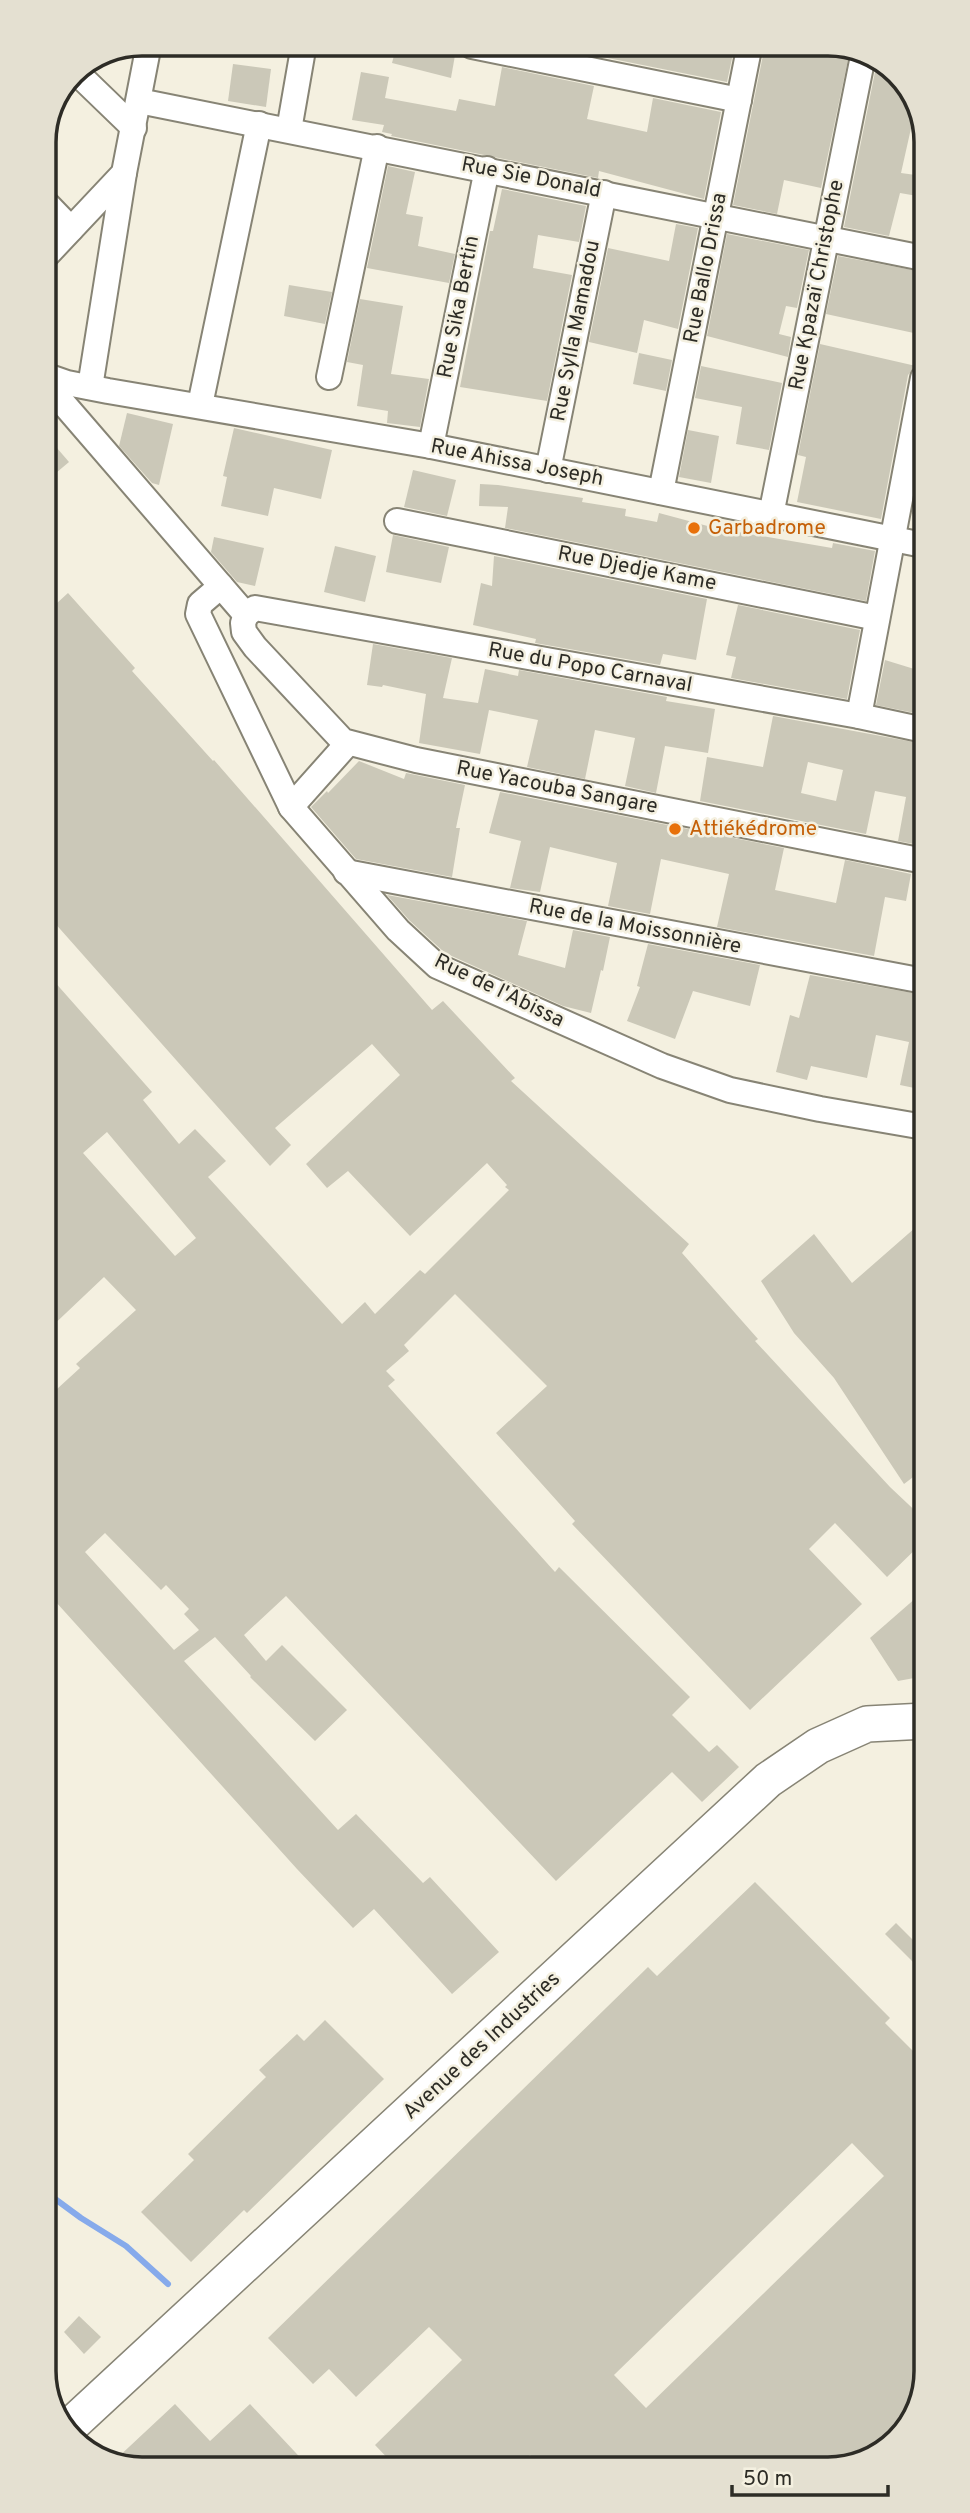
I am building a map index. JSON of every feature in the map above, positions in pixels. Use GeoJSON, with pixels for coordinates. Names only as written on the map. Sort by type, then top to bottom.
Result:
{"type":"FeatureCollection","features":[{"type":"Feature","properties":{"kind":"street"},"geometry":{"type":"LineString","coordinates":[[99,389],[124,173],[147,56]]}},
{"type":"Feature","properties":{"kind":"street"},"geometry":{"type":"LineString","coordinates":[[289,130],[302,56]]}},
{"type":"Feature","properties":{"kind":"street"},"geometry":{"type":"LineString","coordinates":[[539,56],[739,100]]}},
{"type":"Feature","properties":{"kind":"street","name":"Rue Ballo Drissa"},"geometry":{"type":"LineString","coordinates":[[661,492],[748,56]]}},
{"type":"Feature","properties":{"kind":"street","name":"Rue Kpazaï Christophe"},"geometry":{"type":"LineString","coordinates":[[771,515],[861,63]]}},
{"type":"Feature","properties":{"kind":"street"},"geometry":{"type":"LineString","coordinates":[[83,79],[134,128]]}},
{"type":"Feature","properties":{"kind":"street","name":"Rue Sie Donald"},"geometry":{"type":"LineString","coordinates":[[139,101],[914,256]]}},
{"type":"Feature","properties":{"kind":"street"},"geometry":{"type":"LineString","coordinates":[[200,405],[259,124]]}},
{"type":"Feature","properties":{"kind":"street"},"geometry":{"type":"LineString","coordinates":[[328,377],[377,147]]}},
{"type":"Feature","properties":{"kind":"street","name":"Rue Sika Bertin"},"geometry":{"type":"LineString","coordinates":[[431,446],[486,169]]}},
{"type":"Feature","properties":{"kind":"street"},"geometry":{"type":"LineString","coordinates":[[56,245],[124,173]]}},
{"type":"Feature","properties":{"kind":"street","name":"Rue Sylla Mamadou"},"geometry":{"type":"LineString","coordinates":[[548,470],[604,193]]}},
{"type":"Feature","properties":{"kind":"street"},"geometry":{"type":"LineString","coordinates":[[56,213],[71,229]]}},
{"type":"Feature","properties":{"kind":"street","name":"Rue Ahissa Joseph"},"geometry":{"type":"LineString","coordinates":[[56,378],[99,389],[431,446],[914,543]]}},
{"type":"Feature","properties":{"kind":"street"},"geometry":{"type":"LineString","coordinates":[[56,395],[221,586],[251,612],[243,623],[244,632],[255,648],[308,705],[352,744],[291,807]]}},
{"type":"Feature","properties":{"kind":"street"},"geometry":{"type":"LineString","coordinates":[[859,716],[914,423]]}},
{"type":"Feature","properties":{"kind":"street","name":"Rue Djedje Kame"},"geometry":{"type":"LineString","coordinates":[[397,521],[877,618]]}},
{"type":"Feature","properties":{"kind":"street","name":"Rue de l'Abissa"},"geometry":{"type":"LineString","coordinates":[[221,586],[200,604],[198,614],[291,807],[398,930],[437,966],[662,1066],[730,1090],[914,1125]]}},
{"type":"Feature","properties":{"kind":"street","name":"Rue du Popo Carnaval"},"geometry":{"type":"LineString","coordinates":[[251,612],[859,716],[914,728]]}},
{"type":"Feature","properties":{"kind":"street","name":"Rue Yacouba Sangare"},"geometry":{"type":"LineString","coordinates":[[352,744],[416,760],[914,859]]}},
{"type":"Feature","properties":{"kind":"street","name":"Rue de la Moissonnière"},"geometry":{"type":"LineString","coordinates":[[346,872],[914,979]]}},
{"type":"Feature","properties":{"kind":"street","name":"Avenue des Industries"},"geometry":{"type":"LineString","coordinates":[[73,2423],[768,1780],[818,1746],[867,1724],[914,1722]]}},
{"type":"Feature","properties":{"kind":"building"},"geometry":{"type":"Polygon","coordinates":[[[394,56],[455,56],[451,78],[392,63],[394,56]]]}},
{"type":"Feature","properties":{"kind":"building"},"geometry":{"type":"Polygon","coordinates":[[[598,56],[732,56],[727,82],[598,56]]]}},
{"type":"Feature","properties":{"kind":"building"},"geometry":{"type":"Polygon","coordinates":[[[763,56],[834,56],[848,59],[821,188],[784,180],[777,214],[733,205],[763,56]]]}},
{"type":"Feature","properties":{"kind":"building"},"geometry":{"type":"Polygon","coordinates":[[[233,64],[271,69],[266,107],[228,101],[233,64]]]}},
{"type":"Feature","properties":{"kind":"building"},"geometry":{"type":"Polygon","coordinates":[[[502,67],[594,86],[587,119],[647,132],[653,98],[721,112],[704,199],[599,171],[598,178],[391,136],[392,134],[382,132],[384,125],[352,120],[361,72],[389,77],[385,98],[456,111],[459,99],[495,106],[502,67]]]}},
{"type":"Feature","properties":{"kind":"building"},"geometry":{"type":"Polygon","coordinates":[[[875,72],[893,85],[903,99],[911,120],[901,173],[914,175],[914,195],[900,193],[889,236],[844,227],[875,72]]]}},
{"type":"Feature","properties":{"kind":"building"},"geometry":{"type":"Polygon","coordinates":[[[388,166],[415,172],[406,214],[423,217],[418,246],[455,254],[449,283],[367,268],[388,166]]]}},
{"type":"Feature","properties":{"kind":"building"},"geometry":{"type":"Polygon","coordinates":[[[502,189],[586,206],[579,242],[538,235],[533,268],[572,275],[547,401],[460,387],[490,231],[493,231],[502,189]]]}},
{"type":"Feature","properties":{"kind":"building"},"geometry":{"type":"Polygon","coordinates":[[[676,224],[698,228],[678,329],[644,320],[637,353],[589,342],[608,248],[669,261],[676,224]]]}},
{"type":"Feature","properties":{"kind":"building"},"geometry":{"type":"Polygon","coordinates":[[[727,234],[809,250],[797,308],[786,306],[779,334],[791,337],[788,357],[707,336],[727,234]]]}},
{"type":"Feature","properties":{"kind":"building"},"geometry":{"type":"Polygon","coordinates":[[[838,256],[914,270],[914,333],[826,314],[838,256]]]}},
{"type":"Feature","properties":{"kind":"building"},"geometry":{"type":"Polygon","coordinates":[[[289,285],[332,292],[325,324],[284,316],[289,285]]]}},
{"type":"Feature","properties":{"kind":"building"},"geometry":{"type":"Polygon","coordinates":[[[360,299],[403,306],[391,374],[429,379],[420,427],[387,423],[388,411],[357,406],[363,365],[347,362],[360,299]]]}},
{"type":"Feature","properties":{"kind":"building"},"geometry":{"type":"Polygon","coordinates":[[[820,344],[914,366],[908,375],[881,519],[797,502],[806,457],[798,455],[820,344]]]}},
{"type":"Feature","properties":{"kind":"building"},"geometry":{"type":"Polygon","coordinates":[[[639,353],[672,360],[666,391],[633,384],[639,353]]]}},
{"type":"Feature","properties":{"kind":"building"},"geometry":{"type":"Polygon","coordinates":[[[701,366],[782,383],[769,450],[736,444],[742,407],[695,398],[701,366]]]}},
{"type":"Feature","properties":{"kind":"building"},"geometry":{"type":"Polygon","coordinates":[[[127,413],[173,424],[159,485],[152,483],[119,446],[127,413]]]}},
{"type":"Feature","properties":{"kind":"building"},"geometry":{"type":"Polygon","coordinates":[[[234,428],[332,450],[321,499],[274,488],[268,516],[221,506],[227,477],[223,476],[234,428]]]}},
{"type":"Feature","properties":{"kind":"building"},"geometry":{"type":"Polygon","coordinates":[[[688,430],[719,436],[711,483],[679,477],[688,430]]]}},
{"type":"Feature","properties":{"kind":"building"},"geometry":{"type":"Polygon","coordinates":[[[56,447],[69,462],[56,473],[56,447]]]}},
{"type":"Feature","properties":{"kind":"building"},"geometry":{"type":"Polygon","coordinates":[[[413,470],[456,480],[447,516],[404,507],[413,470]]]}},
{"type":"Feature","properties":{"kind":"building"},"geometry":{"type":"Polygon","coordinates":[[[480,484],[583,498],[582,502],[626,509],[625,516],[657,522],[659,513],[715,528],[832,548],[833,543],[875,551],[866,601],[505,528],[508,507],[479,506],[480,484]]]}},
{"type":"Feature","properties":{"kind":"building"},"geometry":{"type":"Polygon","coordinates":[[[393,535],[449,547],[441,583],[386,572],[393,535]]]}},
{"type":"Feature","properties":{"kind":"building"},"geometry":{"type":"Polygon","coordinates":[[[214,537],[264,548],[255,586],[237,582],[211,552],[214,537]]]}},
{"type":"Feature","properties":{"kind":"building"},"geometry":{"type":"Polygon","coordinates":[[[335,546],[376,556],[365,602],[324,592],[335,546]]]}},
{"type":"Feature","properties":{"kind":"building"},"geometry":{"type":"Polygon","coordinates":[[[494,556],[707,599],[696,660],[663,654],[660,665],[535,643],[536,639],[473,625],[481,583],[492,586],[494,556]]]}},
{"type":"Feature","properties":{"kind":"building"},"geometry":{"type":"Polygon","coordinates":[[[68,593],[135,668],[132,671],[214,760],[432,1010],[443,1001],[515,1078],[511,1081],[689,1244],[682,1253],[758,1339],[755,1341],[914,1510],[914,1551],[887,1577],[835,1523],[809,1549],[862,1604],[750,1710],[572,1524],[575,1521],[496,1433],[547,1386],[455,1294],[404,1345],[409,1351],[386,1371],[395,1380],[388,1386],[555,1572],[559,1567],[690,1697],[672,1715],[709,1752],[717,1745],[739,1767],[702,1802],[672,1772],[556,1881],[286,1596],[244,1635],[266,1661],[282,1645],[347,1710],[315,1741],[250,1677],[215,1637],[184,1661],[338,1830],[356,1814],[423,1883],[430,1877],[499,1952],[452,1994],[374,1909],[353,1928],[56,1602],[56,1388],[80,1368],[76,1364],[136,1310],[104,1277],[56,1323],[56,983],[152,1092],[143,1100],[179,1144],[195,1129],[226,1161],[208,1177],[342,1324],[365,1302],[375,1314],[420,1270],[425,1274],[509,1190],[487,1163],[410,1236],[348,1171],[327,1188],[306,1164],[400,1075],[372,1044],[275,1128],[291,1145],[270,1166],[56,924],[56,604],[68,593]],[[107,1132],[83,1153],[175,1256],[196,1238],[107,1132]],[[105,1533],[85,1552],[174,1650],[199,1630],[184,1614],[189,1609],[166,1585],[161,1590],[105,1533]]]}},
{"type":"Feature","properties":{"kind":"building"},"geometry":{"type":"Polygon","coordinates":[[[738,605],[860,630],[847,699],[731,678],[736,657],[726,655],[738,605]]]}},
{"type":"Feature","properties":{"kind":"building"},"geometry":{"type":"Polygon","coordinates":[[[373,644],[452,658],[443,698],[478,703],[485,669],[518,676],[519,670],[667,697],[666,701],[715,709],[708,753],[665,746],[656,793],[625,786],[635,738],[595,730],[585,779],[527,767],[538,720],[489,710],[480,754],[419,743],[426,694],[383,685],[367,685],[373,644]]]}},
{"type":"Feature","properties":{"kind":"building"},"geometry":{"type":"Polygon","coordinates":[[[885,660],[914,669],[914,713],[876,705],[885,660]]]}},
{"type":"Feature","properties":{"kind":"building"},"geometry":{"type":"Polygon","coordinates":[[[773,716],[914,742],[914,844],[898,841],[906,797],[875,791],[866,834],[700,801],[707,757],[763,767],[773,716]],[[808,762],[801,793],[836,801],[843,770],[808,762]]]}},
{"type":"Feature","properties":{"kind":"building"},"geometry":{"type":"Polygon","coordinates":[[[359,761],[404,779],[406,773],[465,785],[456,828],[460,828],[452,877],[356,859],[311,807],[359,761]]]}},
{"type":"Feature","properties":{"kind":"building"},"geometry":{"type":"Polygon","coordinates":[[[500,792],[784,848],[775,890],[836,903],[845,860],[911,874],[906,901],[885,897],[874,956],[717,927],[729,874],[661,859],[650,914],[608,906],[617,863],[550,847],[540,892],[510,888],[521,841],[489,833],[500,792]]]}},
{"type":"Feature","properties":{"kind":"building"},"geometry":{"type":"Polygon","coordinates":[[[387,895],[527,921],[518,955],[565,968],[573,930],[610,937],[591,1013],[563,1006],[445,953],[409,920],[387,895]]]}},
{"type":"Feature","properties":{"kind":"building"},"geometry":{"type":"Polygon","coordinates":[[[648,944],[760,965],[750,1006],[693,991],[675,1039],[627,1021],[640,987],[637,986],[648,944]]]}},
{"type":"Feature","properties":{"kind":"building"},"geometry":{"type":"Polygon","coordinates":[[[810,975],[914,993],[914,1088],[900,1085],[909,1042],[876,1035],[867,1078],[811,1066],[807,1080],[776,1072],[790,1015],[799,1018],[810,975]]]}},
{"type":"Feature","properties":{"kind":"building"},"geometry":{"type":"Polygon","coordinates":[[[914,1229],[914,1476],[904,1484],[834,1378],[794,1333],[761,1281],[814,1234],[852,1283],[914,1229]]]}},
{"type":"Feature","properties":{"kind":"building"},"geometry":{"type":"Polygon","coordinates":[[[914,1600],[914,1678],[898,1681],[870,1638],[914,1600]]]}},
{"type":"Feature","properties":{"kind":"building"},"geometry":{"type":"Polygon","coordinates":[[[755,1882],[890,2018],[885,2023],[914,2052],[914,2371],[905,2409],[889,2432],[876,2443],[839,2456],[386,2457],[375,2445],[462,2360],[429,2327],[356,2397],[329,2369],[313,2384],[268,2338],[648,1967],[657,1976],[755,1882]],[[852,2143],[614,2375],[646,2408],[884,2176],[852,2143]]]}},
{"type":"Feature","properties":{"kind":"building"},"geometry":{"type":"Polygon","coordinates":[[[896,1923],[914,1941],[914,1963],[885,1934],[896,1923]]]}},
{"type":"Feature","properties":{"kind":"building"},"geometry":{"type":"Polygon","coordinates":[[[325,2020],[384,2079],[247,2213],[244,2210],[191,2262],[141,2212],[194,2160],[188,2154],[266,2077],[259,2070],[297,2034],[304,2041],[325,2020]]]}},
{"type":"Feature","properties":{"kind":"building"},"geometry":{"type":"Polygon","coordinates":[[[79,2316],[101,2337],[84,2354],[64,2332],[79,2316]]]}},
{"type":"Feature","properties":{"kind":"building"},"geometry":{"type":"Polygon","coordinates":[[[175,2404],[210,2441],[250,2404],[300,2457],[136,2457],[121,2454],[175,2404]]]}},
{"type":"Feature","properties":{"kind":"waterway"},"geometry":{"type":"LineString","coordinates":[[56,2200],[126,2246],[168,2284]]}},
{"type":"Feature","properties":{"kind":"place","name":"Garbadrome"},"geometry":{"type":"Point","coordinates":[694,528]}},
{"type":"Feature","properties":{"kind":"place","name":"Attiékédrome"},"geometry":{"type":"Point","coordinates":[675,829]}}]}
